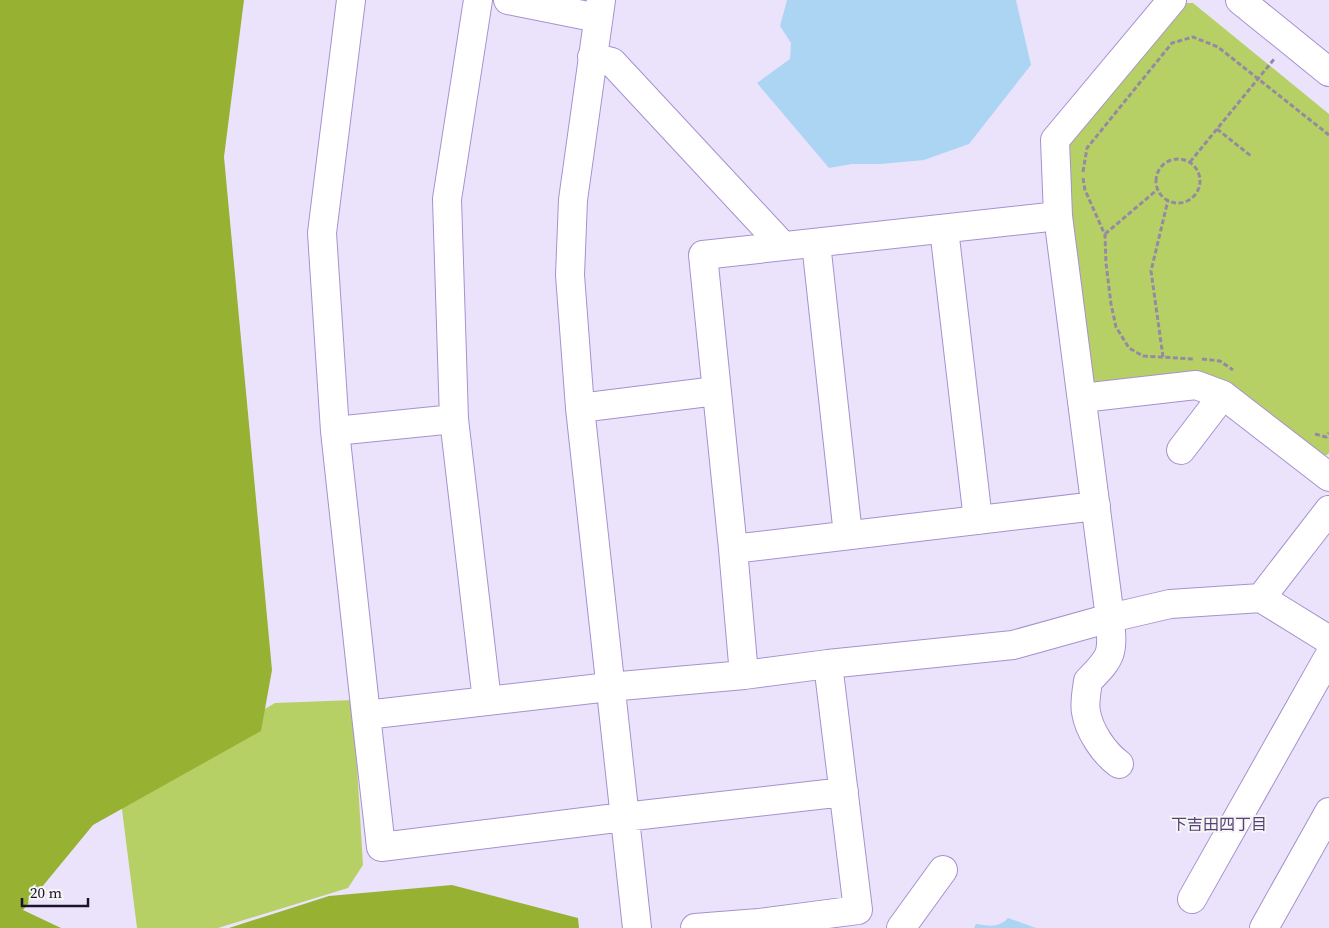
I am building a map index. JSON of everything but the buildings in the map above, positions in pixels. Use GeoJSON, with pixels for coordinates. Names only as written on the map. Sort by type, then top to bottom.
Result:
{"type":"FeatureCollection","features":[{"type":"Feature","properties":{"kind":"street"},"geometry":{"type":"LineString","coordinates":[[351,0],[322,233],[335,432],[380,847],[844,792]]}},
{"type":"Feature","properties":{"kind":"street"},"geometry":{"type":"LineString","coordinates":[[478,0],[447,199],[454,419],[488,701]]}},
{"type":"Feature","properties":{"kind":"street"},"geometry":{"type":"LineString","coordinates":[[508,0],[599,9],[573,200],[570,275],[580,408],[609,687],[637,928]]}},
{"type":"Feature","properties":{"kind":"street"},"geometry":{"type":"LineString","coordinates":[[1119,764],[1111,758],[1093,732],[1085,711],[1088,680],[1106,663],[1112,646],[1096,506],[1058,216],[1055,140],[1172,0]]}},
{"type":"Feature","properties":{"kind":"street"},"geometry":{"type":"LineString","coordinates":[[1240,0],[1329,72]]}},
{"type":"Feature","properties":{"kind":"street"},"geometry":{"type":"LineString","coordinates":[[592,57],[612,62],[783,246]]}},
{"type":"Feature","properties":{"kind":"street"},"geometry":{"type":"LineString","coordinates":[[744,675],[703,255],[1058,216]]}},
{"type":"Feature","properties":{"kind":"street"},"geometry":{"type":"LineString","coordinates":[[944,229],[978,520]]}},
{"type":"Feature","properties":{"kind":"street"},"geometry":{"type":"LineString","coordinates":[[816,243],[848,535]]}},
{"type":"Feature","properties":{"kind":"street"},"geometry":{"type":"LineString","coordinates":[[1082,398],[1196,385],[1223,395],[1329,477]]}},
{"type":"Feature","properties":{"kind":"street"},"geometry":{"type":"LineString","coordinates":[[580,408],[716,391]]}},
{"type":"Feature","properties":{"kind":"street"},"geometry":{"type":"LineString","coordinates":[[1181,450],[1223,395]]}},
{"type":"Feature","properties":{"kind":"street"},"geometry":{"type":"LineString","coordinates":[[335,432],[454,419]]}},
{"type":"Feature","properties":{"kind":"street"},"geometry":{"type":"LineString","coordinates":[[733,549],[1096,506]]}},
{"type":"Feature","properties":{"kind":"street"},"geometry":{"type":"LineString","coordinates":[[1261,598],[1329,510]]}},
{"type":"Feature","properties":{"kind":"street"},"geometry":{"type":"LineString","coordinates":[[366,715],[609,687],[744,675],[828,664],[1013,645],[1110,618],[1170,604],[1261,598],[1329,640]]}},
{"type":"Feature","properties":{"kind":"street"},"geometry":{"type":"LineString","coordinates":[[1192,899],[1329,656]]}},
{"type":"Feature","properties":{"kind":"street"},"geometry":{"type":"LineString","coordinates":[[695,928],[759,925],[858,910],[828,664]]}},
{"type":"Feature","properties":{"kind":"street"},"geometry":{"type":"LineString","coordinates":[[1264,928],[1329,812]]}},
{"type":"Feature","properties":{"kind":"street"},"geometry":{"type":"LineString","coordinates":[[901,928],[943,870]]}},
{"type":"Feature","properties":{"kind":"path"},"geometry":{"type":"LineString","coordinates":[[1168,200],[1151,271],[1163,357],[1143,356],[1129,348],[1116,327],[1106,263],[1105,235],[1085,190],[1082,173],[1087,148],[1172,42],[1193,36],[1218,47],[1329,135]]}},
{"type":"Feature","properties":{"kind":"path"},"geometry":{"type":"LineString","coordinates":[[1190,162],[1278,53]]}},
{"type":"Feature","properties":{"kind":"path"},"geometry":{"type":"LineString","coordinates":[[1217,129],[1251,156]]}},
{"type":"Feature","properties":{"kind":"path"},"geometry":{"type":"LineString","coordinates":[[1176,159],[1190,162],[1199,173],[1199,187],[1196,193],[1186,201],[1178,203],[1168,200],[1158,189],[1156,179],[1158,171],[1168,161],[1176,159]]}},
{"type":"Feature","properties":{"kind":"path"},"geometry":{"type":"LineString","coordinates":[[1105,235],[1158,189]]}},
{"type":"Feature","properties":{"kind":"green space"},"geometry":{"type":"Polygon","coordinates":[[[0,0],[244,0],[224,157],[272,670],[261,731],[93,825],[23,910],[61,928],[0,928],[0,0]]]}},
{"type":"Feature","properties":{"kind":"green space"},"geometry":{"type":"Polygon","coordinates":[[[1182,3],[1193,3],[1329,114],[1329,453],[1327,455],[1314,455],[1232,390],[1101,387],[1091,378],[1062,148],[1182,3]]]}},
{"type":"Feature","properties":{"kind":"green space"},"geometry":{"type":"Polygon","coordinates":[[[353,700],[363,865],[348,888],[218,928],[137,928],[120,794],[275,703],[353,700]]]}},
{"type":"Feature","properties":{"kind":"green space"},"geometry":{"type":"Polygon","coordinates":[[[452,885],[578,918],[579,928],[229,928],[329,896],[452,885]]]}},
{"type":"Feature","properties":{"kind":"water"},"geometry":{"type":"Polygon","coordinates":[[[787,0],[1016,0],[1031,65],[969,144],[924,160],[881,164],[852,164],[829,168],[757,83],[790,59],[791,43],[780,26],[787,0]]]}},
{"type":"Feature","properties":{"kind":"water"},"geometry":{"type":"Polygon","coordinates":[[[1008,918],[1036,928],[974,928],[976,924],[997,925],[1008,918]]]}},
{"type":"Feature","properties":{"kind":"district","name":"下吉田四丁目"},"geometry":{"type":"Point","coordinates":[1219,824]}}]}
